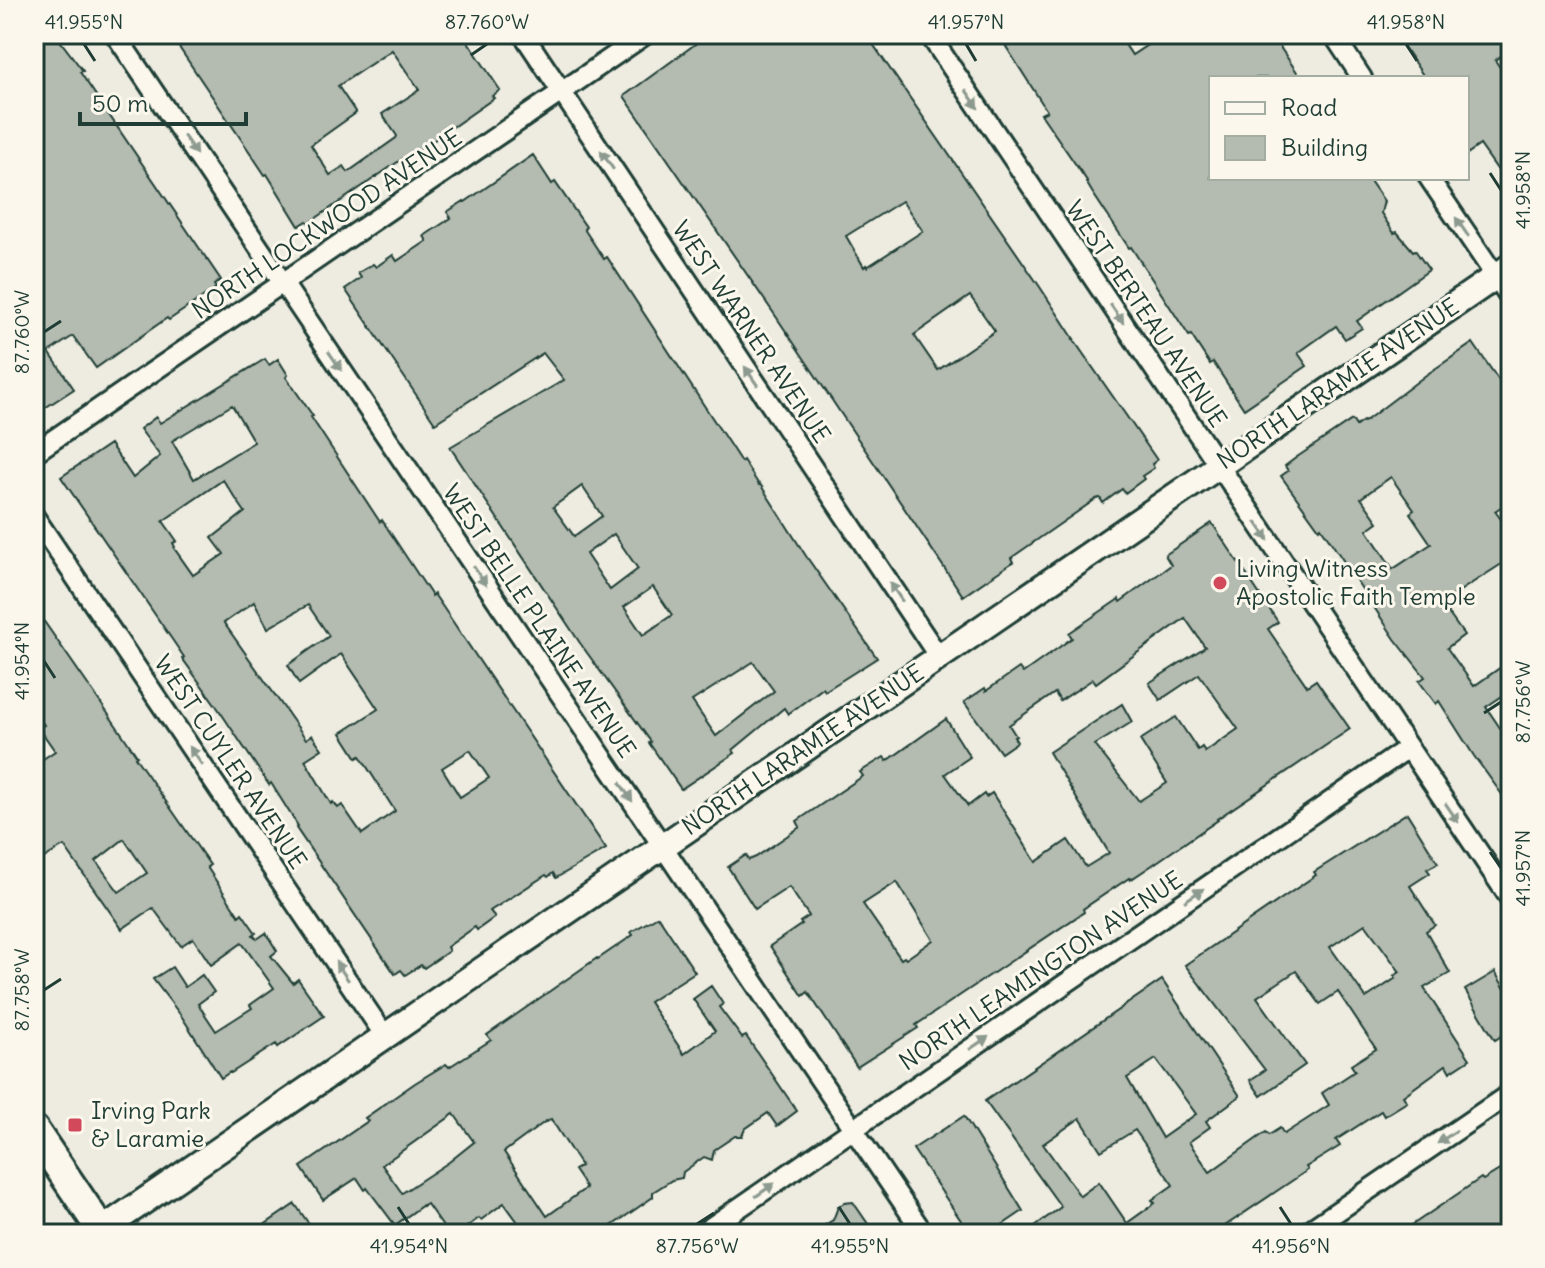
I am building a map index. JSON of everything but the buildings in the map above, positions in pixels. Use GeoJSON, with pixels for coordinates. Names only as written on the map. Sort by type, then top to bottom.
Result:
{"type":"FeatureCollection","features":[{"type":"Feature","properties":{"kind":"main road"},"geometry":{"type":"LineString","coordinates":[[34,1130],[101,1233]]}},
{"type":"Feature","properties":{"kind":"street","name":"WEST BELLE PLAINE AVENUE"},"geometry":{"type":"LineString","coordinates":[[115,34],[924,1234]]}},
{"type":"Feature","properties":{"kind":"street","name":"WEST WARNER AVENUE"},"geometry":{"type":"LineString","coordinates":[[523,34],[939,657]]}},
{"type":"Feature","properties":{"kind":"street","name":"NORTH LOCKWOOD AVENUE"},"geometry":{"type":"LineString","coordinates":[[34,453],[646,34]]}},
{"type":"Feature","properties":{"kind":"street","name":"WEST BERTEAU AVENUE"},"geometry":{"type":"LineString","coordinates":[[929,34],[1511,900]]}},
{"type":"Feature","properties":{"kind":"street"},"geometry":{"type":"LineString","coordinates":[[1333,34],[1361,76]]}},
{"type":"Feature","properties":{"kind":"street"},"geometry":{"type":"LineString","coordinates":[[1431,180],[1503,271],[1511,299]]}},
{"type":"Feature","properties":{"kind":"street","name":"NORTH LARAMIE AVENUE"},"geometry":{"type":"LineString","coordinates":[[101,1233],[1503,271]]}},
{"type":"Feature","properties":{"kind":"street","name":"WEST CUYLER AVENUE"},"geometry":{"type":"LineString","coordinates":[[34,516],[385,1036]]}},
{"type":"Feature","properties":{"kind":"street","name":"NORTH LEAMINGTON AVENUE"},"geometry":{"type":"LineString","coordinates":[[701,1234],[1408,748]]}},
{"type":"Feature","properties":{"kind":"street"},"geometry":{"type":"LineString","coordinates":[[1304,1234],[1511,1093]]}},
{"type":"Feature","properties":{"kind":"place","name":"Living Witness Apostolic Faith Temple"},"geometry":{"type":"Point","coordinates":[1220,583]}},
{"type":"Feature","properties":{"kind":"place","name":"Irving Park & Laramie"},"geometry":{"type":"Point","coordinates":[75,1125]}}]}
